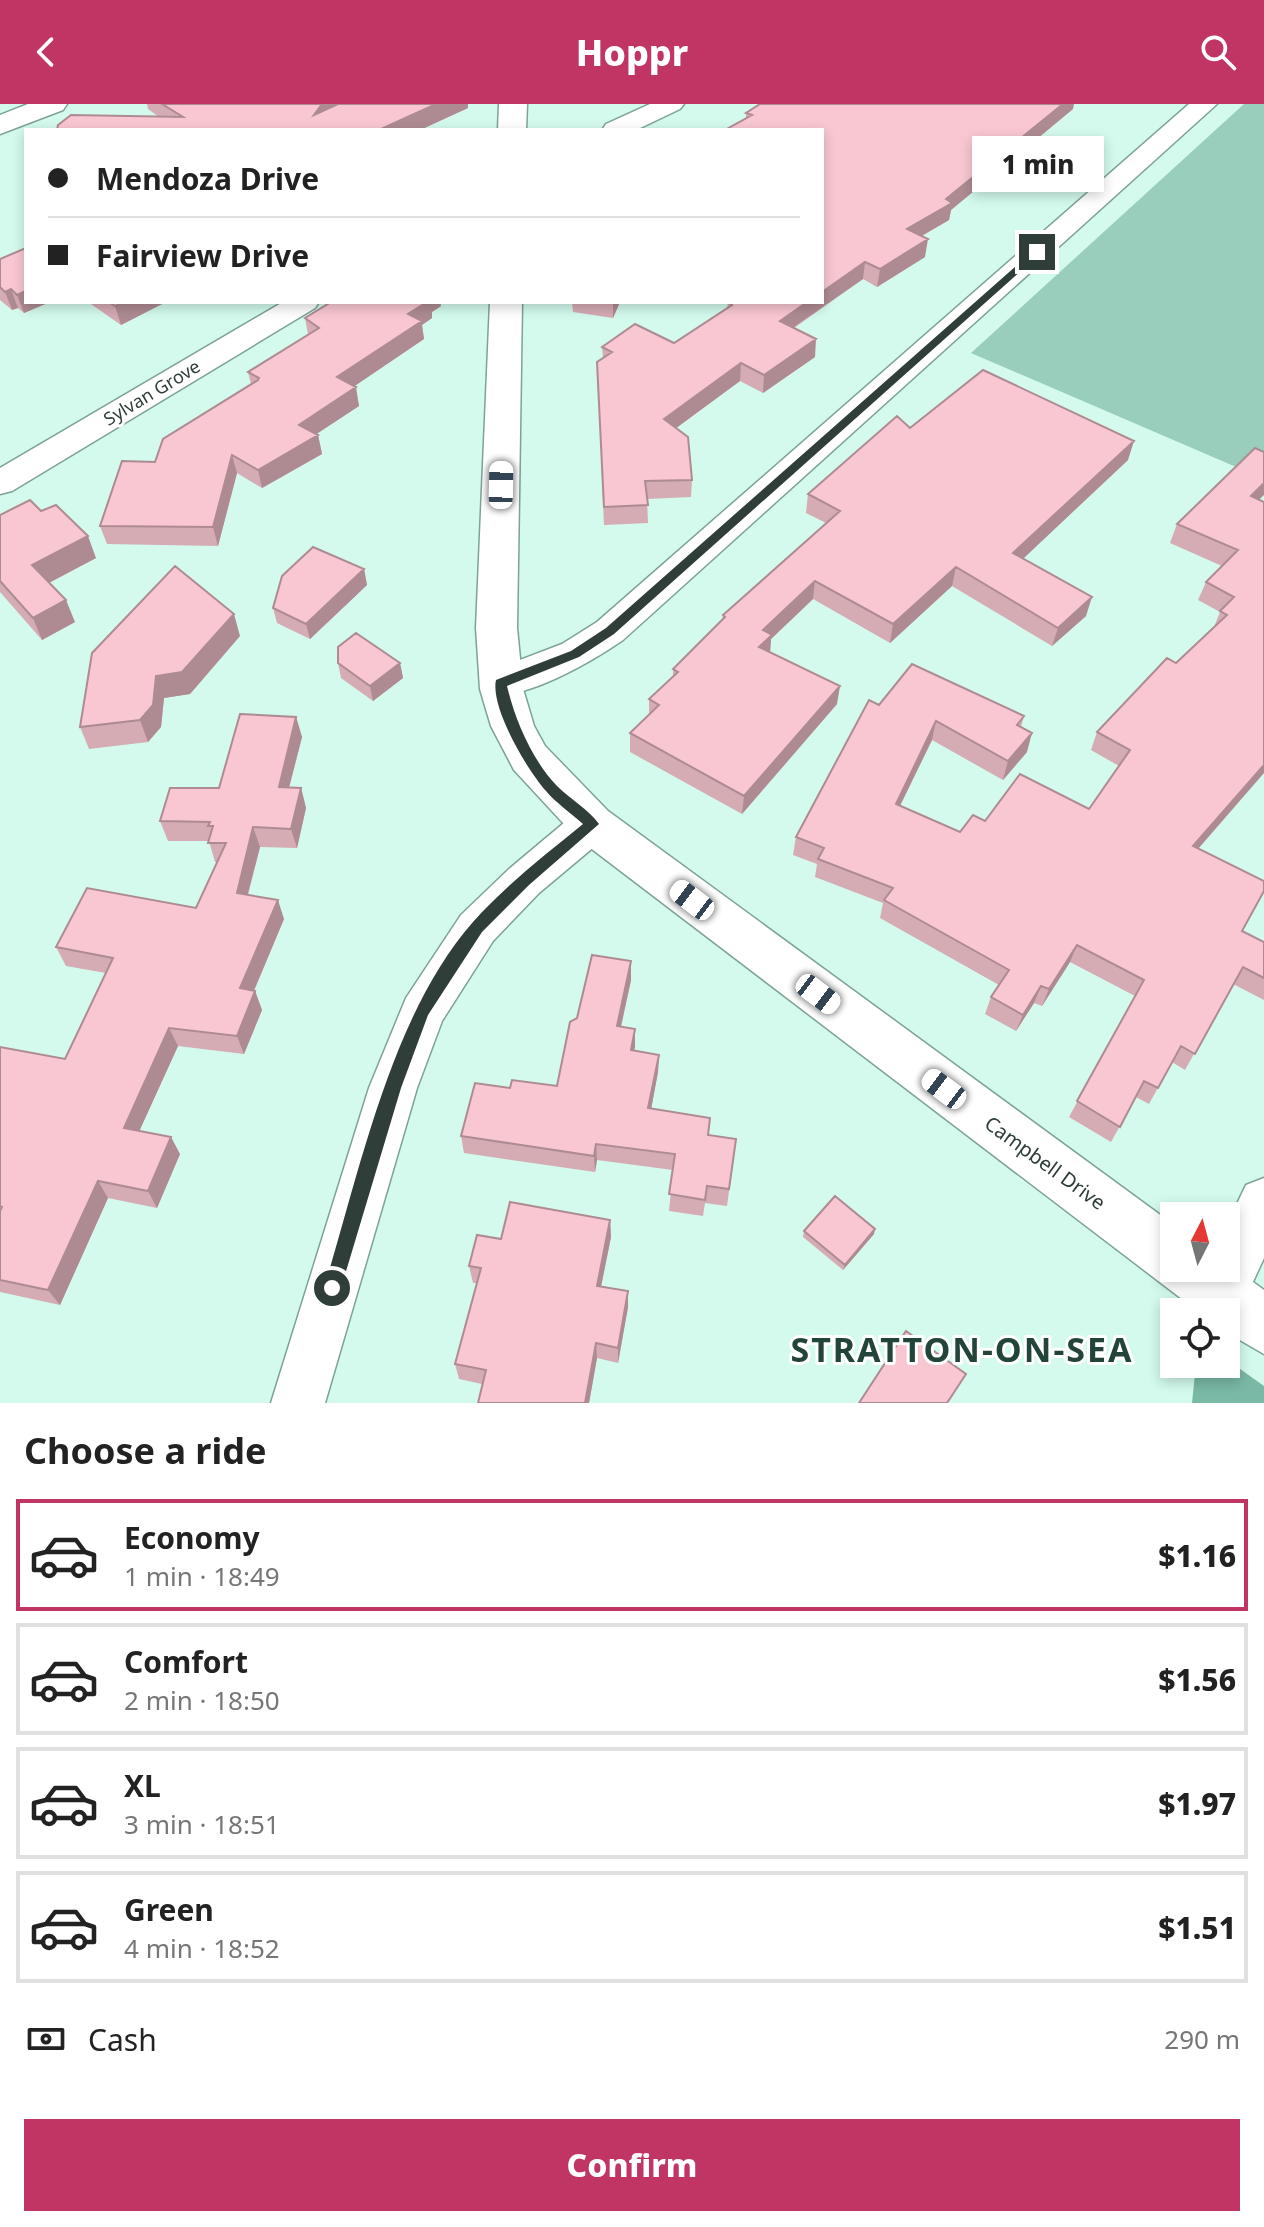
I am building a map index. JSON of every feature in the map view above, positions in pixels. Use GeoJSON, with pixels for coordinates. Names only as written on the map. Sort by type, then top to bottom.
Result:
{"type":"FeatureCollection","features":[{"type":"Feature","properties":{"kind":"street"},"geometry":{"type":"LineString","coordinates":[[0,125],[53,104]]}},
{"type":"Feature","properties":{"kind":"street"},"geometry":{"type":"LineString","coordinates":[[512,128],[513,104]]}},
{"type":"Feature","properties":{"kind":"street"},"geometry":{"type":"LineString","coordinates":[[619,128],[671,104]]}},
{"type":"Feature","properties":{"kind":"street"},"geometry":{"type":"LineString","coordinates":[[500,683],[575,654],[610,631],[1204,104]]}},
{"type":"Feature","properties":{"kind":"street","name":"Sylvan Grove"},"geometry":{"type":"LineString","coordinates":[[0,483],[301,304]]}},
{"type":"Feature","properties":{"kind":"street","name":"Campbell Drive"},"geometry":{"type":"LineString","coordinates":[[506,304],[497,607],[500,683],[506,711],[550,787],[592,824],[1160,1249]]}},
{"type":"Feature","properties":{"kind":"street"},"geometry":{"type":"LineString","coordinates":[[298,1403],[393,1088],[422,1012],[477,928],[524,881],[592,824]]}},
{"type":"Feature","properties":{"kind":"street"},"geometry":{"type":"LineString","coordinates":[[1224,1296],[1264,1202]]}},
{"type":"Feature","properties":{"kind":"green space"},"geometry":{"type":"Polygon","coordinates":[[[1244,104],[1264,104],[1264,479],[971,353],[1244,104]]]}},
{"type":"Feature","properties":{"kind":"green space"},"geometry":{"type":"Polygon","coordinates":[[[1240,1369],[1264,1386],[1264,1403],[1192,1403],[1195,1378],[1240,1378],[1240,1369]]]}},
{"type":"Feature","properties":{"kind":"building"},"geometry":{"type":"Polygon","coordinates":[[[162,104],[322,104],[314,115],[338,104],[436,104],[383,128],[57,128],[71,115],[183,117],[162,104]]]}},
{"type":"Feature","properties":{"kind":"building"},"geometry":{"type":"Polygon","coordinates":[[[760,104],[1063,104],[946,199],[952,203],[907,229],[928,239],[880,269],[865,262],[824,291],[824,128],[729,128],[752,115],[746,113],[760,104]]]}},
{"type":"Feature","properties":{"kind":"building"},"geometry":{"type":"Polygon","coordinates":[[[24,249],[24,292],[17,295],[11,289],[5,292],[0,287],[0,259],[24,249]]]}},
{"type":"Feature","properties":{"kind":"building"},"geometry":{"type":"Polygon","coordinates":[[[328,304],[424,304],[408,314],[422,321],[337,377],[356,387],[299,425],[318,435],[258,470],[232,455],[213,527],[100,526],[122,461],[155,462],[163,439],[258,380],[248,372],[319,328],[305,318],[328,304]]]}},
{"type":"Feature","properties":{"kind":"building"},"geometry":{"type":"Polygon","coordinates":[[[804,304],[780,321],[816,339],[764,375],[741,363],[664,419],[688,437],[692,480],[645,481],[648,505],[604,507],[597,362],[612,352],[602,347],[635,324],[674,343],[732,305],[804,304]]]}},
{"type":"Feature","properties":{"kind":"building"},"geometry":{"type":"Polygon","coordinates":[[[983,370],[1134,441],[1013,553],[1092,597],[1058,628],[956,567],[893,624],[815,581],[763,630],[772,635],[759,647],[840,686],[744,796],[630,733],[659,705],[649,699],[678,672],[673,669],[725,617],[723,615],[840,511],[808,494],[897,416],[910,428],[983,370]]]}},
{"type":"Feature","properties":{"kind":"building"},"geometry":{"type":"Polygon","coordinates":[[[1255,448],[1264,452],[1264,483],[1251,496],[1264,502],[1264,765],[1193,846],[1264,881],[1264,891],[1242,931],[1264,942],[1264,978],[1243,967],[1195,1054],[1181,1046],[1158,1088],[1144,1081],[1120,1127],[1077,1101],[1144,980],[1077,945],[1049,989],[1041,986],[1023,1015],[991,997],[1009,970],[884,900],[893,888],[818,859],[824,848],[796,837],[869,700],[879,705],[912,664],[1024,716],[1017,725],[1032,733],[1008,761],[936,721],[896,804],[960,832],[973,815],[985,821],[1020,774],[1089,809],[1130,750],[1097,732],[1167,658],[1176,663],[1227,615],[1220,611],[1234,597],[1206,582],[1238,550],[1177,524],[1255,448]]]}},
{"type":"Feature","properties":{"kind":"building"},"geometry":{"type":"Polygon","coordinates":[[[30,500],[41,511],[56,505],[88,536],[32,565],[66,600],[33,618],[0,581],[0,515],[30,500]]]}},
{"type":"Feature","properties":{"kind":"building"},"geometry":{"type":"Polygon","coordinates":[[[313,547],[364,569],[306,624],[273,608],[282,576],[313,547]]]}},
{"type":"Feature","properties":{"kind":"building"},"geometry":{"type":"Polygon","coordinates":[[[175,566],[234,614],[182,672],[156,676],[153,705],[140,720],[80,727],[92,653],[175,566]]]}},
{"type":"Feature","properties":{"kind":"building"},"geometry":{"type":"Polygon","coordinates":[[[356,633],[400,663],[370,686],[338,663],[338,647],[356,633]]]}},
{"type":"Feature","properties":{"kind":"building"},"geometry":{"type":"Polygon","coordinates":[[[240,714],[296,717],[279,787],[301,788],[291,829],[253,827],[237,893],[278,900],[240,988],[255,991],[237,1036],[169,1028],[124,1128],[171,1137],[148,1191],[98,1181],[48,1290],[0,1280],[0,1047],[65,1059],[113,958],[56,947],[87,888],[196,908],[226,843],[208,843],[213,826],[208,826],[210,822],[160,821],[170,788],[219,788],[240,714]]]}},
{"type":"Feature","properties":{"kind":"building"},"geometry":{"type":"Polygon","coordinates":[[[592,955],[631,961],[617,1026],[635,1029],[631,1050],[659,1055],[648,1108],[710,1118],[708,1135],[736,1139],[729,1189],[707,1186],[705,1200],[669,1194],[675,1154],[596,1144],[594,1156],[461,1136],[475,1083],[510,1088],[512,1080],[557,1086],[570,1022],[577,1018],[592,955]]]}},
{"type":"Feature","properties":{"kind":"building"},"geometry":{"type":"Polygon","coordinates":[[[835,1196],[875,1229],[845,1265],[804,1231],[835,1196]]]}},
{"type":"Feature","properties":{"kind":"building"},"geometry":{"type":"Polygon","coordinates":[[[510,1202],[610,1220],[597,1286],[628,1291],[618,1348],[596,1343],[585,1403],[478,1403],[486,1370],[455,1364],[481,1268],[469,1266],[477,1235],[501,1239],[510,1202]]]}},
{"type":"Feature","properties":{"kind":"building"},"geometry":{"type":"Polygon","coordinates":[[[906,1331],[966,1374],[947,1403],[859,1403],[906,1331]]]}},
{"type":"Feature","properties":{"kind":"district","name":"STRATTON-ON-SEA"},"geometry":{"type":"Point","coordinates":[962,1350]}},
{"type":"Feature","properties":{"kind":"route"},"geometry":{"type":"LineString","coordinates":[[332,1288],[393,1088],[422,1012],[477,928],[524,881],[592,824],[550,787],[522,744],[506,711],[500,683],[575,654],[610,631],[1037,252]]}}]}
